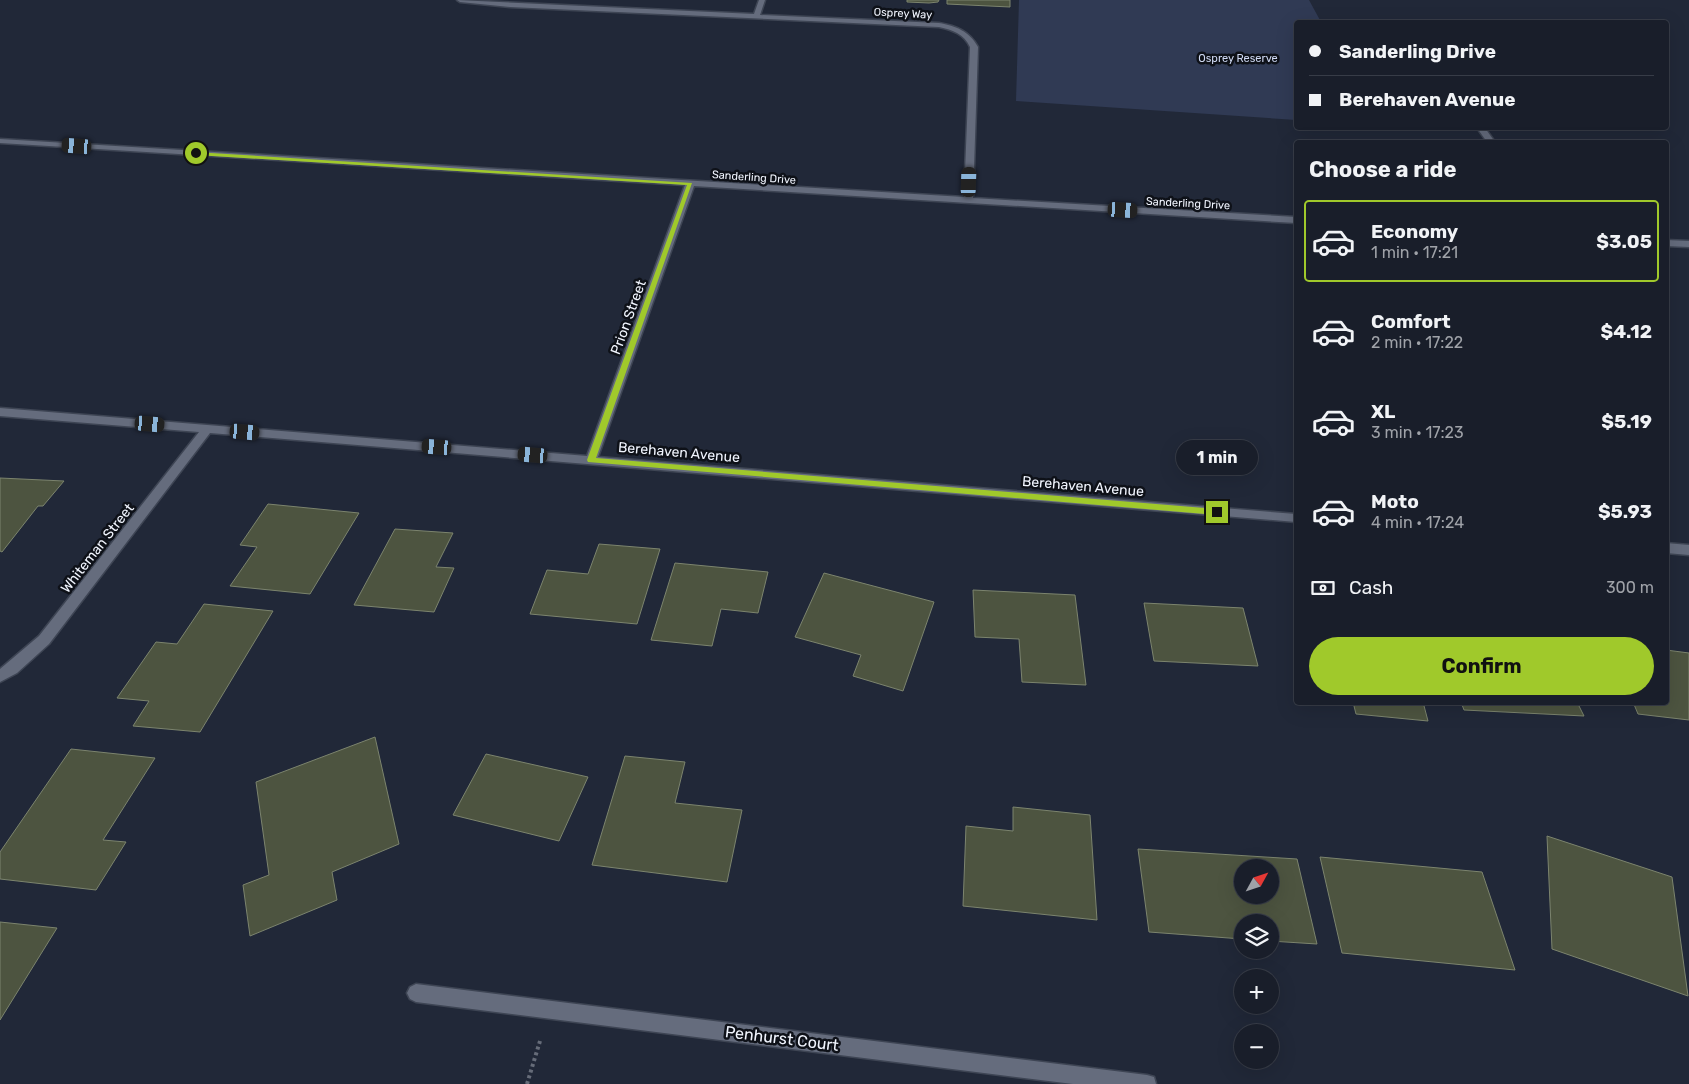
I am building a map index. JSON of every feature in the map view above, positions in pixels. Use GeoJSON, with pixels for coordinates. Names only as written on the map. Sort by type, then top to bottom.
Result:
{"type":"FeatureCollection","features":[{"type":"Feature","properties":{"kind":"street","name":"Osprey Way"},"geometry":{"type":"LineString","coordinates":[[460,0],[510,5],[939,26],[963,32],[970,38],[974,47],[968,201]]}},
{"type":"Feature","properties":{"kind":"street"},"geometry":{"type":"LineString","coordinates":[[756,17],[762,0]]}},
{"type":"Feature","properties":{"kind":"street","name":"Sanderling Drive"},"geometry":{"type":"LineString","coordinates":[[0,141],[1294,220]]}},
{"type":"Feature","properties":{"kind":"street","name":"Prion Street"},"geometry":{"type":"LineString","coordinates":[[591,460],[690,184]]}},
{"type":"Feature","properties":{"kind":"street"},"geometry":{"type":"LineString","coordinates":[[1669,243],[1689,244]]}},
{"type":"Feature","properties":{"kind":"street","name":"Berehaven Avenue"},"geometry":{"type":"LineString","coordinates":[[0,412],[1294,518]]}},
{"type":"Feature","properties":{"kind":"street","name":"Whiteman Street"},"geometry":{"type":"LineString","coordinates":[[0,676],[12,669],[44,640],[207,429]]}},
{"type":"Feature","properties":{"kind":"street"},"geometry":{"type":"LineString","coordinates":[[1669,548],[1689,550]]}},
{"type":"Feature","properties":{"kind":"street","name":"Penhurst Court"},"geometry":{"type":"LineString","coordinates":[[416,993],[1147,1084]]}},
{"type":"Feature","properties":{"kind":"path"},"geometry":{"type":"LineString","coordinates":[[528,1084],[549,1009]]}},
{"type":"Feature","properties":{"kind":"green space","name":"Osprey Reserve"},"geometry":{"type":"Polygon","coordinates":[[[1019,0],[1309,0],[1320,20],[1294,20],[1294,120],[1016,101],[1019,0]]]}},
{"type":"Feature","properties":{"kind":"building"},"geometry":{"type":"Polygon","coordinates":[[[907,0],[939,0],[938,2],[929,3],[907,2],[907,0]]]}},
{"type":"Feature","properties":{"kind":"building"},"geometry":{"type":"Polygon","coordinates":[[[947,0],[1010,0],[1010,7],[947,4],[947,0]]]}},
{"type":"Feature","properties":{"kind":"building"},"geometry":{"type":"Polygon","coordinates":[[[0,478],[64,481],[43,506],[38,506],[2,552],[0,551],[0,478]]]}},
{"type":"Feature","properties":{"kind":"building"},"geometry":{"type":"Polygon","coordinates":[[[268,504],[359,513],[310,594],[230,586],[257,547],[240,545],[268,504]]]}},
{"type":"Feature","properties":{"kind":"building"},"geometry":{"type":"Polygon","coordinates":[[[395,529],[453,533],[436,567],[454,568],[434,612],[354,605],[395,529]]]}},
{"type":"Feature","properties":{"kind":"building"},"geometry":{"type":"Polygon","coordinates":[[[599,544],[660,549],[637,624],[530,614],[547,570],[588,574],[599,544]]]}},
{"type":"Feature","properties":{"kind":"building"},"geometry":{"type":"Polygon","coordinates":[[[675,563],[768,572],[758,613],[721,609],[712,646],[651,640],[675,563]]]}},
{"type":"Feature","properties":{"kind":"building"},"geometry":{"type":"Polygon","coordinates":[[[824,573],[934,602],[903,691],[853,676],[861,655],[795,637],[824,573]]]}},
{"type":"Feature","properties":{"kind":"building"},"geometry":{"type":"Polygon","coordinates":[[[973,590],[1075,595],[1086,685],[1022,682],[1019,639],[975,637],[973,590]]]}},
{"type":"Feature","properties":{"kind":"building"},"geometry":{"type":"Polygon","coordinates":[[[1144,603],[1243,608],[1258,666],[1154,661],[1144,603]]]}},
{"type":"Feature","properties":{"kind":"building"},"geometry":{"type":"Polygon","coordinates":[[[204,604],[273,611],[200,732],[133,726],[149,701],[117,698],[156,642],[177,644],[204,604]]]}},
{"type":"Feature","properties":{"kind":"building"},"geometry":{"type":"Polygon","coordinates":[[[1669,650],[1689,653],[1689,720],[1638,714],[1634,705],[1669,705],[1669,650]]]}},
{"type":"Feature","properties":{"kind":"building"},"geometry":{"type":"Polygon","coordinates":[[[1354,705],[1424,705],[1428,721],[1356,714],[1354,705]]]}},
{"type":"Feature","properties":{"kind":"building"},"geometry":{"type":"Polygon","coordinates":[[[1462,705],[1578,705],[1584,716],[1464,710],[1462,705]]]}},
{"type":"Feature","properties":{"kind":"building"},"geometry":{"type":"Polygon","coordinates":[[[375,737],[399,844],[332,872],[337,900],[250,936],[243,885],[269,875],[256,782],[375,737]]]}},
{"type":"Feature","properties":{"kind":"building"},"geometry":{"type":"Polygon","coordinates":[[[71,749],[155,758],[103,840],[126,842],[96,890],[0,879],[0,852],[71,749]]]}},
{"type":"Feature","properties":{"kind":"building"},"geometry":{"type":"Polygon","coordinates":[[[486,754],[588,777],[559,841],[453,815],[486,754]]]}},
{"type":"Feature","properties":{"kind":"building"},"geometry":{"type":"Polygon","coordinates":[[[625,756],[685,762],[675,803],[742,810],[727,882],[592,865],[625,756]]]}},
{"type":"Feature","properties":{"kind":"building"},"geometry":{"type":"Polygon","coordinates":[[[1013,807],[1090,815],[1097,920],[963,906],[966,826],[1013,831],[1013,807]]]}},
{"type":"Feature","properties":{"kind":"building"},"geometry":{"type":"Polygon","coordinates":[[[1547,836],[1672,877],[1688,996],[1552,949],[1547,836]]]}},
{"type":"Feature","properties":{"kind":"building"},"geometry":{"type":"Polygon","coordinates":[[[1138,849],[1297,859],[1317,944],[1279,942],[1279,914],[1234,914],[1234,938],[1149,932],[1138,849]]]}},
{"type":"Feature","properties":{"kind":"building"},"geometry":{"type":"Polygon","coordinates":[[[1320,857],[1482,872],[1515,970],[1342,953],[1320,857]]]}},
{"type":"Feature","properties":{"kind":"building"},"geometry":{"type":"Polygon","coordinates":[[[0,922],[57,928],[0,1020],[0,922]]]}},
{"type":"Feature","properties":{"kind":"route"},"geometry":{"type":"LineString","coordinates":[[196,153],[690,184],[591,460],[1217,512]]}}]}
